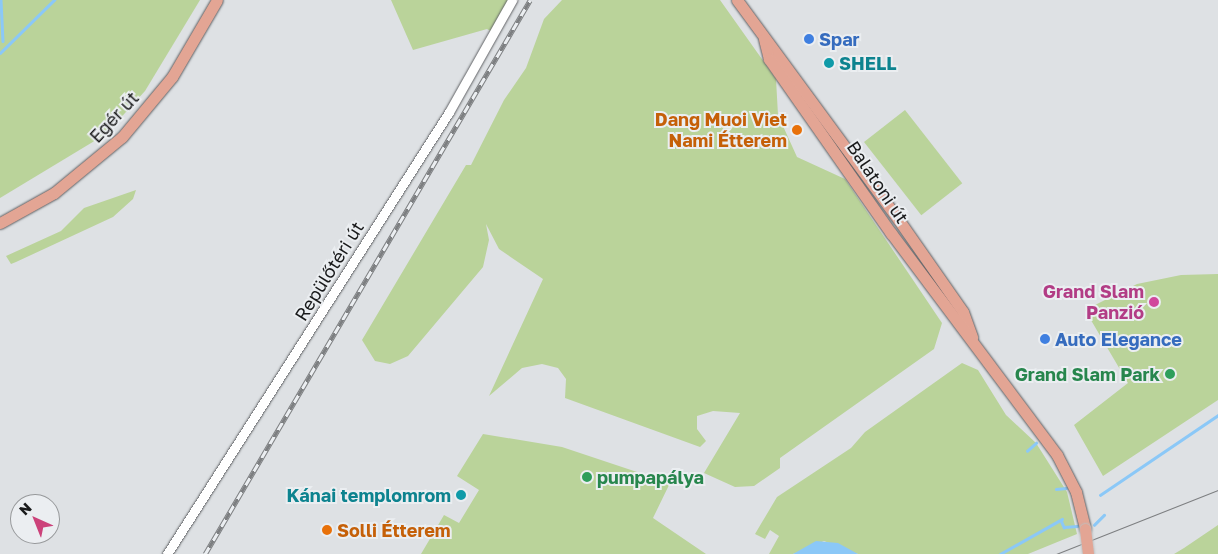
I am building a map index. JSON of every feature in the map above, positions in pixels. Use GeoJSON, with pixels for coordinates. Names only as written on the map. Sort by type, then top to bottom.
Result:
{"type":"FeatureCollection","features":[{"type":"Feature","properties":{"kind":"main road","name":"Egér út"},"geometry":{"type":"LineString","coordinates":[[0,222],[54,193],[122,137],[172,77],[217,0]]}},
{"type":"Feature","properties":{"kind":"main road","name":"Balatoni út"},"geometry":{"type":"LineString","coordinates":[[737,0],[764,39],[769,59],[957,325],[973,339],[1065,468],[1085,529],[1088,554]]}},
{"type":"Feature","properties":{"kind":"street","name":"Repülőtéri út"},"geometry":{"type":"LineString","coordinates":[[167,554],[449,112],[512,0]]}},
{"type":"Feature","properties":{"kind":"green space"},"geometry":{"type":"Polygon","coordinates":[[[0,0],[200,0],[145,91],[106,134],[0,198],[0,0]]]}},
{"type":"Feature","properties":{"kind":"green space"},"geometry":{"type":"Polygon","coordinates":[[[391,0],[512,0],[494,33],[487,29],[413,50],[391,0]]]}},
{"type":"Feature","properties":{"kind":"green space"},"geometry":{"type":"Polygon","coordinates":[[[562,0],[720,0],[776,79],[778,115],[797,157],[845,179],[942,323],[934,349],[780,458],[780,468],[754,486],[735,487],[704,473],[740,413],[713,411],[697,416],[697,429],[706,441],[700,447],[565,398],[566,379],[558,368],[542,364],[522,368],[489,396],[543,279],[499,249],[486,224],[489,240],[483,267],[408,356],[390,364],[375,361],[362,340],[466,165],[471,165],[504,100],[526,68],[544,19],[562,0]]]}},
{"type":"Feature","properties":{"kind":"green space"},"geometry":{"type":"Polygon","coordinates":[[[905,110],[962,183],[921,215],[864,142],[905,110]]]}},
{"type":"Feature","properties":{"kind":"green space"},"geometry":{"type":"Polygon","coordinates":[[[136,190],[133,199],[113,217],[11,264],[6,256],[61,231],[84,208],[136,190]]]}},
{"type":"Feature","properties":{"kind":"green space","name":"Grand Slam Park"},"geometry":{"type":"Polygon","coordinates":[[[1218,274],[1218,400],[1103,476],[1074,425],[1128,383],[1085,310],[1137,284],[1181,275],[1218,274]]]}},
{"type":"Feature","properties":{"kind":"green space"},"geometry":{"type":"Polygon","coordinates":[[[962,363],[978,370],[1006,415],[1036,443],[1067,492],[1077,534],[1028,554],[858,554],[824,541],[793,554],[769,554],[779,536],[770,530],[765,539],[755,534],[777,497],[851,448],[865,432],[962,363]]]}},
{"type":"Feature","properties":{"kind":"green space"},"geometry":{"type":"Polygon","coordinates":[[[483,434],[562,447],[670,483],[653,518],[706,554],[421,554],[444,515],[459,523],[479,490],[457,476],[483,434]]]}},
{"type":"Feature","properties":{"kind":"green space"},"geometry":{"type":"Polygon","coordinates":[[[1218,525],[1218,554],[1174,554],[1184,548],[1218,525]]]}},
{"type":"Feature","properties":{"kind":"water"},"geometry":{"type":"Polygon","coordinates":[[[816,541],[838,543],[858,554],[793,554],[816,541]]]}},
{"type":"Feature","properties":{"kind":"waterway"},"geometry":{"type":"LineString","coordinates":[[1,0],[3,41]]}},
{"type":"Feature","properties":{"kind":"waterway"},"geometry":{"type":"LineString","coordinates":[[0,53],[54,0]]}},
{"type":"Feature","properties":{"kind":"waterway"},"geometry":{"type":"LineString","coordinates":[[1100,495],[1218,415]]}},
{"type":"Feature","properties":{"kind":"waterway"},"geometry":{"type":"LineString","coordinates":[[1027,451],[1036,443]]}},
{"type":"Feature","properties":{"kind":"waterway"},"geometry":{"type":"LineString","coordinates":[[1056,489],[1066,488]]}},
{"type":"Feature","properties":{"kind":"waterway"},"geometry":{"type":"LineString","coordinates":[[1094,525],[1104,515]]}},
{"type":"Feature","properties":{"kind":"waterway"},"geometry":{"type":"LineString","coordinates":[[1000,554],[1062,519]]}},
{"type":"Feature","properties":{"kind":"waterway"},"geometry":{"type":"LineString","coordinates":[[1061,520],[1064,527],[1077,526]]}},
{"type":"Feature","properties":{"kind":"tram line"},"geometry":{"type":"LineString","coordinates":[[1056,554],[1218,490]]}},
{"type":"Feature","properties":{"kind":"railway"},"geometry":{"type":"LineString","coordinates":[[205,554],[530,0]]}},
{"type":"Feature","properties":{"kind":"place","name":"Spar"},"geometry":{"type":"Point","coordinates":[809,39]}},
{"type":"Feature","properties":{"kind":"place","name":"SHELL"},"geometry":{"type":"Point","coordinates":[829,63]}},
{"type":"Feature","properties":{"kind":"place","name":"Dang Muoi Viet Nami Étterem"},"geometry":{"type":"Point","coordinates":[797,130]}},
{"type":"Feature","properties":{"kind":"place","name":"Grand Slam Panzió"},"geometry":{"type":"Point","coordinates":[1154,302]}},
{"type":"Feature","properties":{"kind":"place","name":"Auto Elegance"},"geometry":{"type":"Point","coordinates":[1045,339]}},
{"type":"Feature","properties":{"kind":"place","name":"Grand Slam Park"},"geometry":{"type":"Point","coordinates":[1170,374]}},
{"type":"Feature","properties":{"kind":"place","name":"pumpapálya"},"geometry":{"type":"Point","coordinates":[587,477]}},
{"type":"Feature","properties":{"kind":"place","name":"Kánai templomrom"},"geometry":{"type":"Point","coordinates":[461,495]}},
{"type":"Feature","properties":{"kind":"place","name":"Solli Étterem"},"geometry":{"type":"Point","coordinates":[327,530]}}]}
